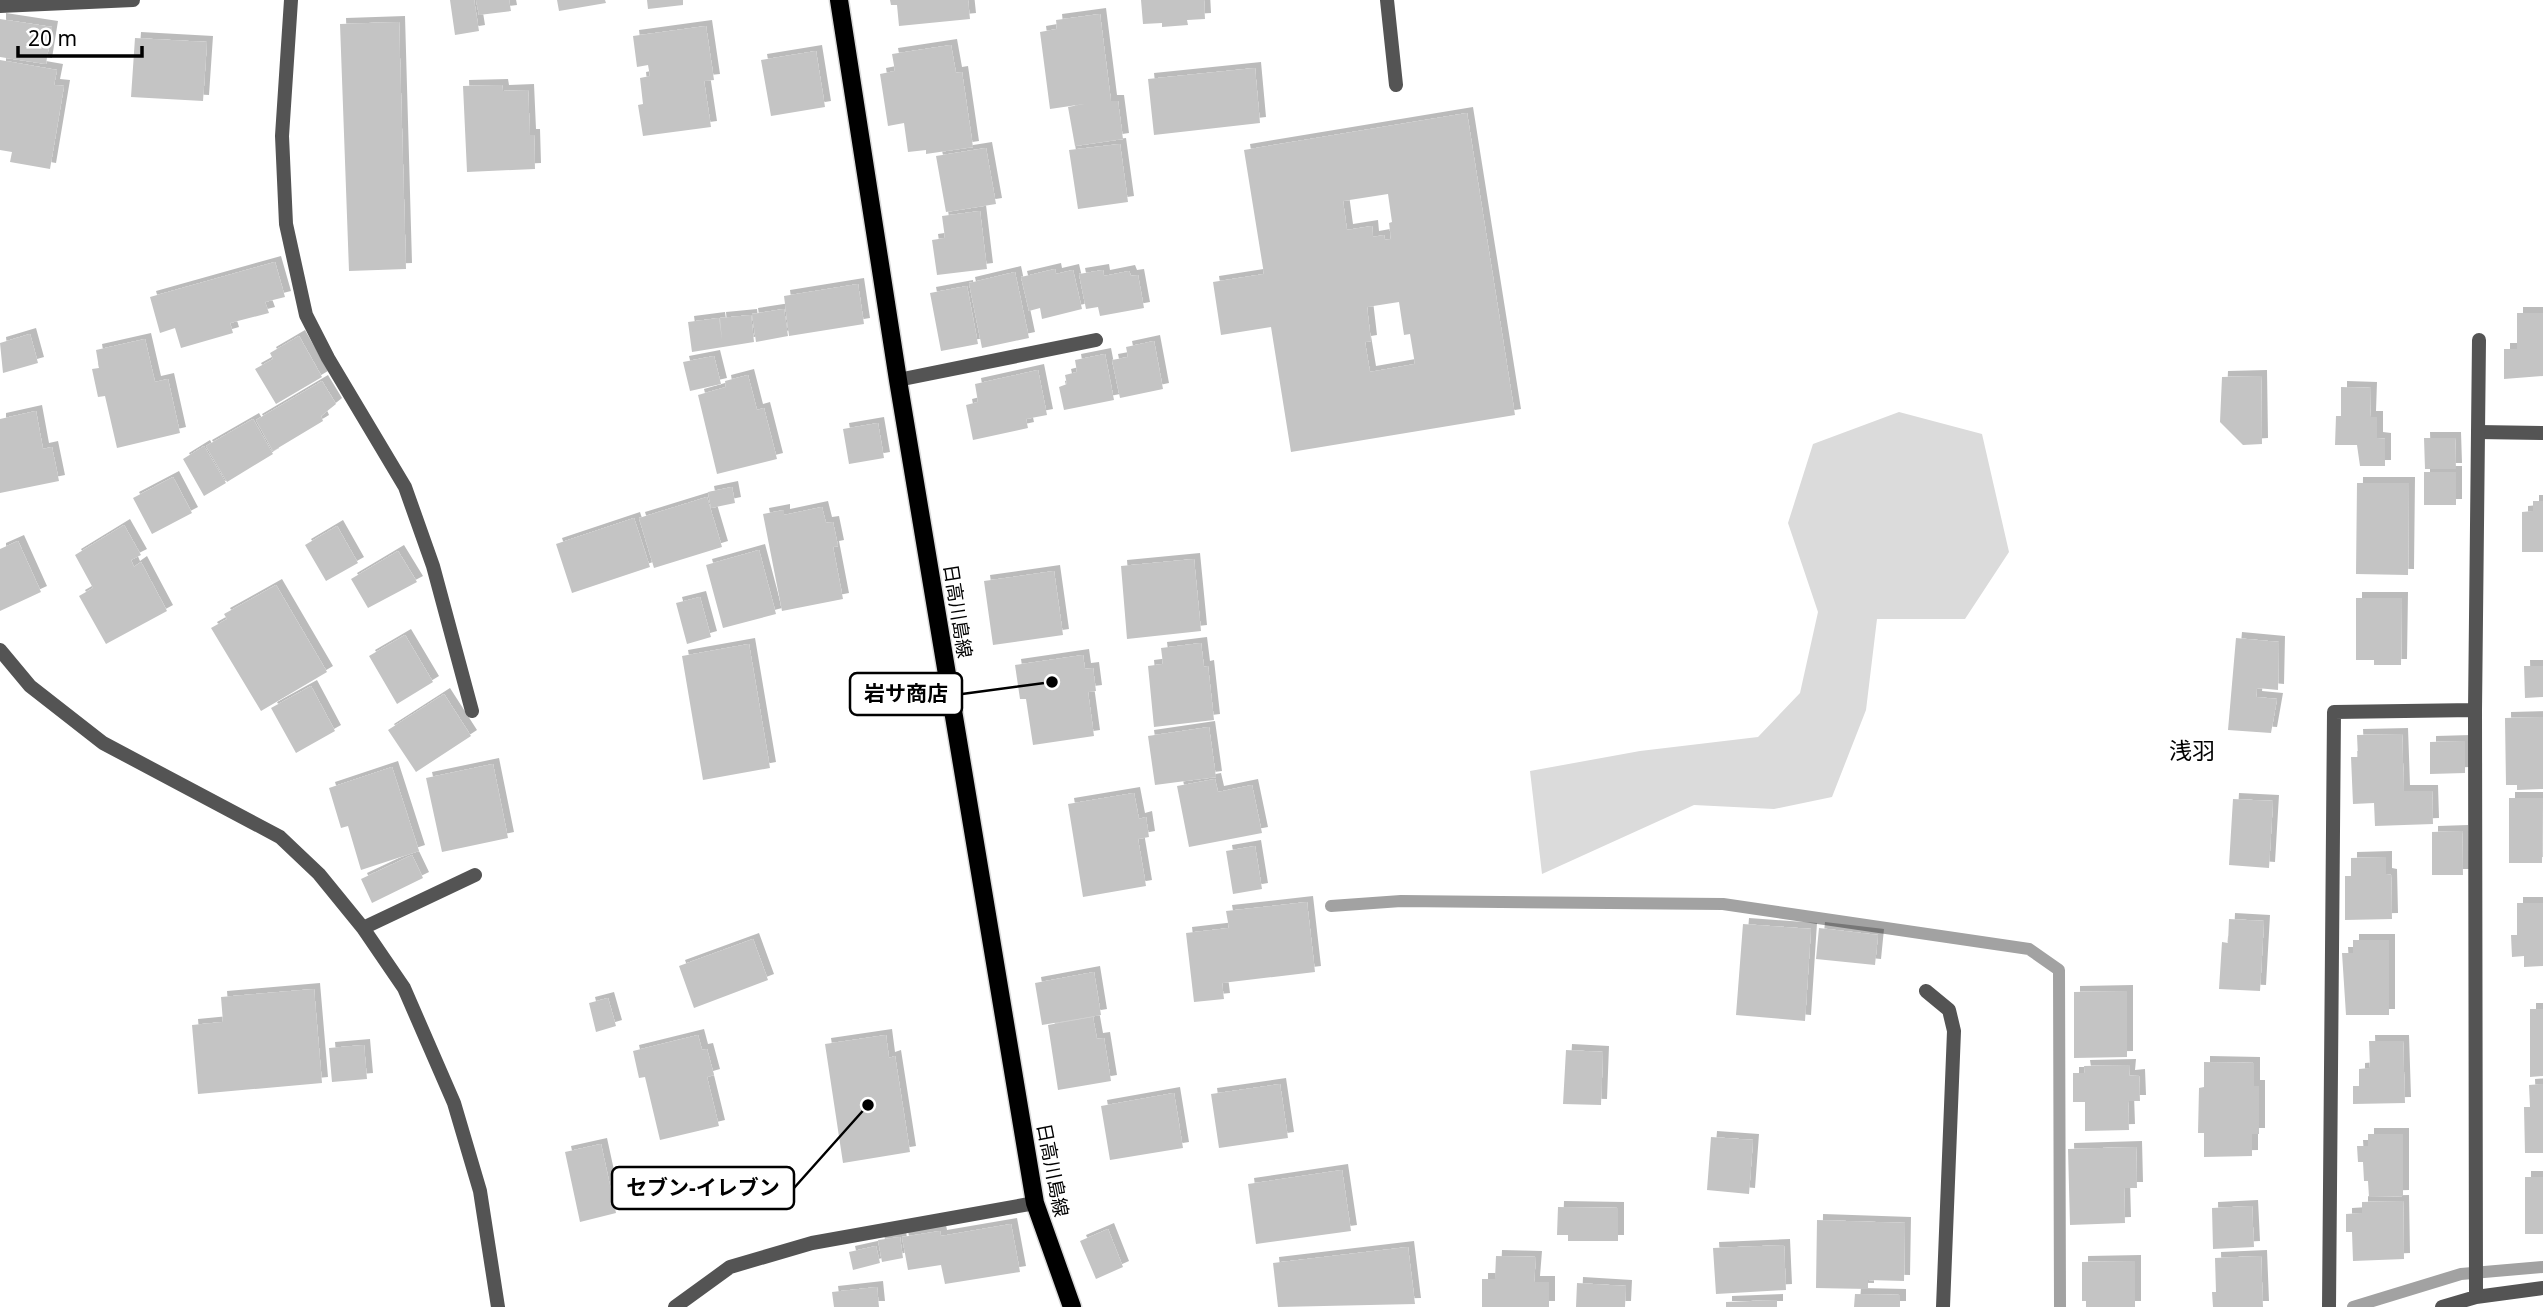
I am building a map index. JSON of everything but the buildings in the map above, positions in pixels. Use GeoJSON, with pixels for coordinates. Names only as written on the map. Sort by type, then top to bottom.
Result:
{"type":"FeatureCollection","features":[{"type":"Feature","properties":{"kind":"main road","name":"日高川島線"},"geometry":{"type":"LineString","coordinates":[[839,0],[898,380],[1035,1203],[1072,1307]]}},
{"type":"Feature","properties":{"kind":"street"},"geometry":{"type":"LineString","coordinates":[[0,6],[133,0]]}},
{"type":"Feature","properties":{"kind":"street"},"geometry":{"type":"LineString","coordinates":[[291,0],[282,136],[286,225],[306,314],[328,358],[405,487],[433,566],[472,711]]}},
{"type":"Feature","properties":{"kind":"street"},"geometry":{"type":"LineString","coordinates":[[1387,0],[1396,85]]}},
{"type":"Feature","properties":{"kind":"street"},"geometry":{"type":"LineString","coordinates":[[898,380],[1096,340]]}},
{"type":"Feature","properties":{"kind":"street"},"geometry":{"type":"LineString","coordinates":[[2476,1297],[2475,710],[2479,340]]}},
{"type":"Feature","properties":{"kind":"street"},"geometry":{"type":"LineString","coordinates":[[2478,432],[2543,433]]}},
{"type":"Feature","properties":{"kind":"street"},"geometry":{"type":"LineString","coordinates":[[0,650],[30,686],[103,743],[280,837],[319,874],[363,928],[404,988],[454,1102],[480,1191],[498,1307]]}},
{"type":"Feature","properties":{"kind":"street"},"geometry":{"type":"LineString","coordinates":[[2329,1307],[2334,712],[2475,710]]}},
{"type":"Feature","properties":{"kind":"street"},"geometry":{"type":"LineString","coordinates":[[363,928],[475,875]]}},
{"type":"Feature","properties":{"kind":"street"},"geometry":{"type":"LineString","coordinates":[[1926,991],[1949,1010],[1954,1031],[1943,1307]]}},
{"type":"Feature","properties":{"kind":"street"},"geometry":{"type":"LineString","coordinates":[[675,1307],[730,1267],[801,1247],[1035,1203]]}},
{"type":"Feature","properties":{"kind":"street"},"geometry":{"type":"LineString","coordinates":[[2442,1307],[2476,1297],[2543,1288]]}},
{"type":"Feature","properties":{"kind":"shaded area"},"geometry":{"type":"Polygon","coordinates":[[[1899,412],[1982,434],[2009,552],[1965,619],[1877,619],[1866,710],[1832,797],[1774,809],[1694,805],[1542,874],[1530,771],[1640,751],[1758,737],[1800,693],[1818,612],[1788,523],[1813,444],[1899,412]]]}},
{"type":"Feature","properties":{"kind":"waterway"},"geometry":{"type":"LineString","coordinates":[[1331,906],[1401,901],[1723,904],[2029,949],[2059,970],[2060,1307]]}},
{"type":"Feature","properties":{"kind":"waterway"},"geometry":{"type":"LineString","coordinates":[[2353,1307],[2461,1274],[2543,1267]]}},
{"type":"Feature","properties":{"kind":"place","name":"岩サ商店"},"geometry":{"type":"Point","coordinates":[1052,682]}},
{"type":"Feature","properties":{"kind":"place","name":"セブン-イレブン"},"geometry":{"type":"Point","coordinates":[868,1105]}},
{"type":"Feature","properties":{"kind":"district","name":"浅羽"},"geometry":{"type":"Point","coordinates":[2192,750]}}]}
